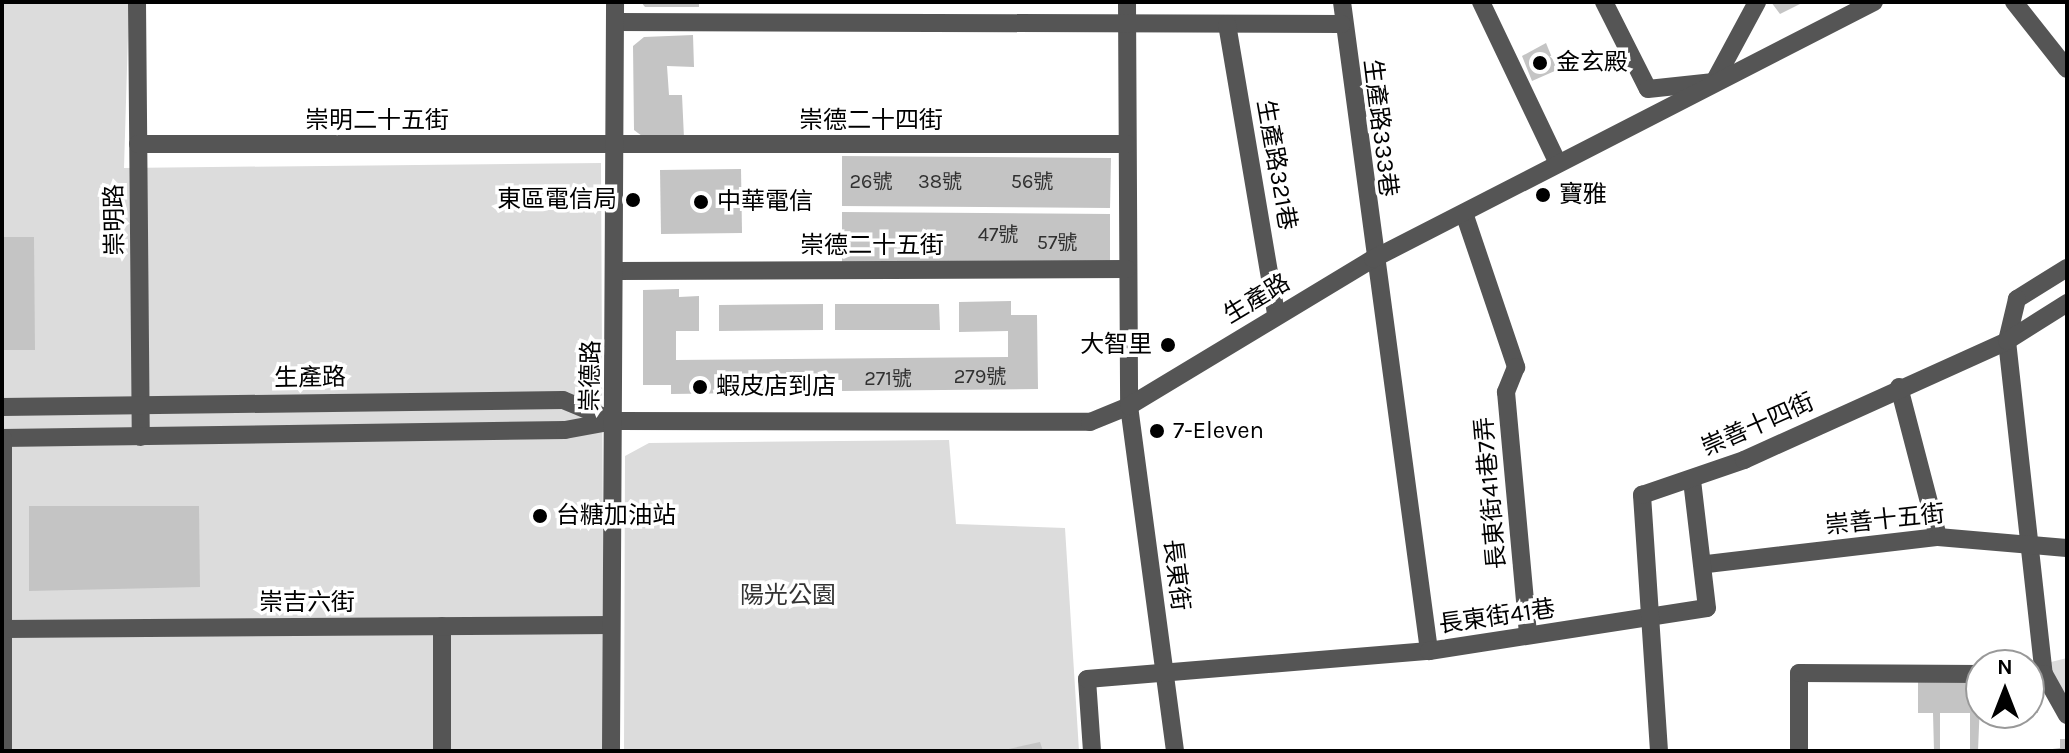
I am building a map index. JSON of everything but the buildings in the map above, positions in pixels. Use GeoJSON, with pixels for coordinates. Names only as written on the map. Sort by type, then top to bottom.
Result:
{"type":"FeatureCollection","features":[{"type":"Feature","properties":{"kind":"street","name":"崇明路"},"geometry":{"type":"LineString","coordinates":[[137,2],[141,437]]}},
{"type":"Feature","properties":{"kind":"street","name":"崇德路"},"geometry":{"type":"LineString","coordinates":[[611,751],[616,271],[615,2]]}},
{"type":"Feature","properties":{"kind":"street","name":"生產路333巷"},"geometry":{"type":"LineString","coordinates":[[1342,2],[1342,24],[1373,259],[1429,651]]}},
{"type":"Feature","properties":{"kind":"street"},"geometry":{"type":"LineString","coordinates":[[1481,2],[1557,161]]}},
{"type":"Feature","properties":{"kind":"street"},"geometry":{"type":"LineString","coordinates":[[1604,2],[1648,89],[1714,82],[1757,2]]}},
{"type":"Feature","properties":{"kind":"street","name":"生產路"},"geometry":{"type":"LineString","coordinates":[[2,438],[565,430],[614,421],[1090,422],[1129,406],[1373,259],[1557,161],[1874,2]]}},
{"type":"Feature","properties":{"kind":"street"},"geometry":{"type":"LineString","coordinates":[[2014,2],[2067,69]]}},
{"type":"Feature","properties":{"kind":"street"},"geometry":{"type":"LineString","coordinates":[[615,22],[1127,11],[1227,24],[1342,24]]}},
{"type":"Feature","properties":{"kind":"street","name":"長東街"},"geometry":{"type":"LineString","coordinates":[[1127,11],[1129,406],[1175,751]]}},
{"type":"Feature","properties":{"kind":"street","name":"生產路321巷"},"geometry":{"type":"LineString","coordinates":[[1227,24],[1276,315]]}},
{"type":"Feature","properties":{"kind":"street","name":"崇明二十五街"},"geometry":{"type":"LineString","coordinates":[[138,144],[616,146]]}},
{"type":"Feature","properties":{"kind":"street","name":"崇德二十四街"},"geometry":{"type":"LineString","coordinates":[[616,146],[1127,144]]}},
{"type":"Feature","properties":{"kind":"street","name":"長東街41巷7弄"},"geometry":{"type":"LineString","coordinates":[[1464,213],[1516,367],[1506,392],[1528,635]]}},
{"type":"Feature","properties":{"kind":"street","name":"崇德二十五街"},"geometry":{"type":"LineString","coordinates":[[616,271],[1127,269]]}},
{"type":"Feature","properties":{"kind":"street"},"geometry":{"type":"LineString","coordinates":[[2036,649],[2034,544],[2007,341],[2017,299],[2060,272],[2067,292]]}},
{"type":"Feature","properties":{"kind":"street","name":"崇善十四街"},"geometry":{"type":"LineString","coordinates":[[1648,622],[1642,495],[1692,480],[2007,341],[2067,303]]}},
{"type":"Feature","properties":{"kind":"street"},"geometry":{"type":"LineString","coordinates":[[1899,387],[1938,537]]}},
{"type":"Feature","properties":{"kind":"street","name":"生產路"},"geometry":{"type":"LineString","coordinates":[[2,407],[563,400],[614,421]]}},
{"type":"Feature","properties":{"kind":"street"},"geometry":{"type":"LineString","coordinates":[[2,438],[3,751]]}},
{"type":"Feature","properties":{"kind":"street","name":"長東街41巷"},"geometry":{"type":"LineString","coordinates":[[1092,751],[1087,679],[1429,651],[1528,635],[1648,622],[1707,608],[1707,564],[1692,480]]}},
{"type":"Feature","properties":{"kind":"street","name":"崇善十五街"},"geometry":{"type":"LineString","coordinates":[[1707,564],[1938,537],[2067,548]]}},
{"type":"Feature","properties":{"kind":"street"},"geometry":{"type":"LineString","coordinates":[[1648,622],[1659,751]]}},
{"type":"Feature","properties":{"kind":"street","name":"崇吉六街"},"geometry":{"type":"LineString","coordinates":[[3,629],[611,625]]}},
{"type":"Feature","properties":{"kind":"street"},"geometry":{"type":"LineString","coordinates":[[442,626],[442,751]]}},
{"type":"Feature","properties":{"kind":"street"},"geometry":{"type":"LineString","coordinates":[[1799,751],[1799,673],[1965,674]]}},
{"type":"Feature","properties":{"kind":"street"},"geometry":{"type":"LineString","coordinates":[[2045,686],[2067,715]]}},
{"type":"Feature","properties":{"kind":"green space"},"geometry":{"type":"Polygon","coordinates":[[[2,2],[129,2],[124,168],[601,163],[604,751],[2,751],[2,2]]]}},
{"type":"Feature","properties":{"kind":"green space","name":"陽光公園"},"geometry":{"type":"Polygon","coordinates":[[[949,440],[956,524],[1065,528],[1079,751],[624,751],[625,456],[649,443],[949,440]]]}},
{"type":"Feature","properties":{"kind":"green space"},"geometry":{"type":"Polygon","coordinates":[[[2067,658],[2067,707],[2047,663],[2067,658]]]}},
{"type":"Feature","properties":{"kind":"place","name":"金玄殿"},"geometry":{"type":"Point","coordinates":[1540,63]}},
{"type":"Feature","properties":{"kind":"place","name":"寶雅"},"geometry":{"type":"Point","coordinates":[1543,195]}},
{"type":"Feature","properties":{"kind":"place","name":"東區電信局"},"geometry":{"type":"Point","coordinates":[633,200]}},
{"type":"Feature","properties":{"kind":"place","name":"中華電信"},"geometry":{"type":"Point","coordinates":[701,202]}},
{"type":"Feature","properties":{"kind":"place","name":"大智里"},"geometry":{"type":"Point","coordinates":[1168,345]}},
{"type":"Feature","properties":{"kind":"place","name":"蝦皮店到店"},"geometry":{"type":"Point","coordinates":[700,387]}},
{"type":"Feature","properties":{"kind":"place","name":"7-Eleven"},"geometry":{"type":"Point","coordinates":[1157,431]}},
{"type":"Feature","properties":{"kind":"place","name":"台糖加油站"},"geometry":{"type":"Point","coordinates":[540,516]}}]}
